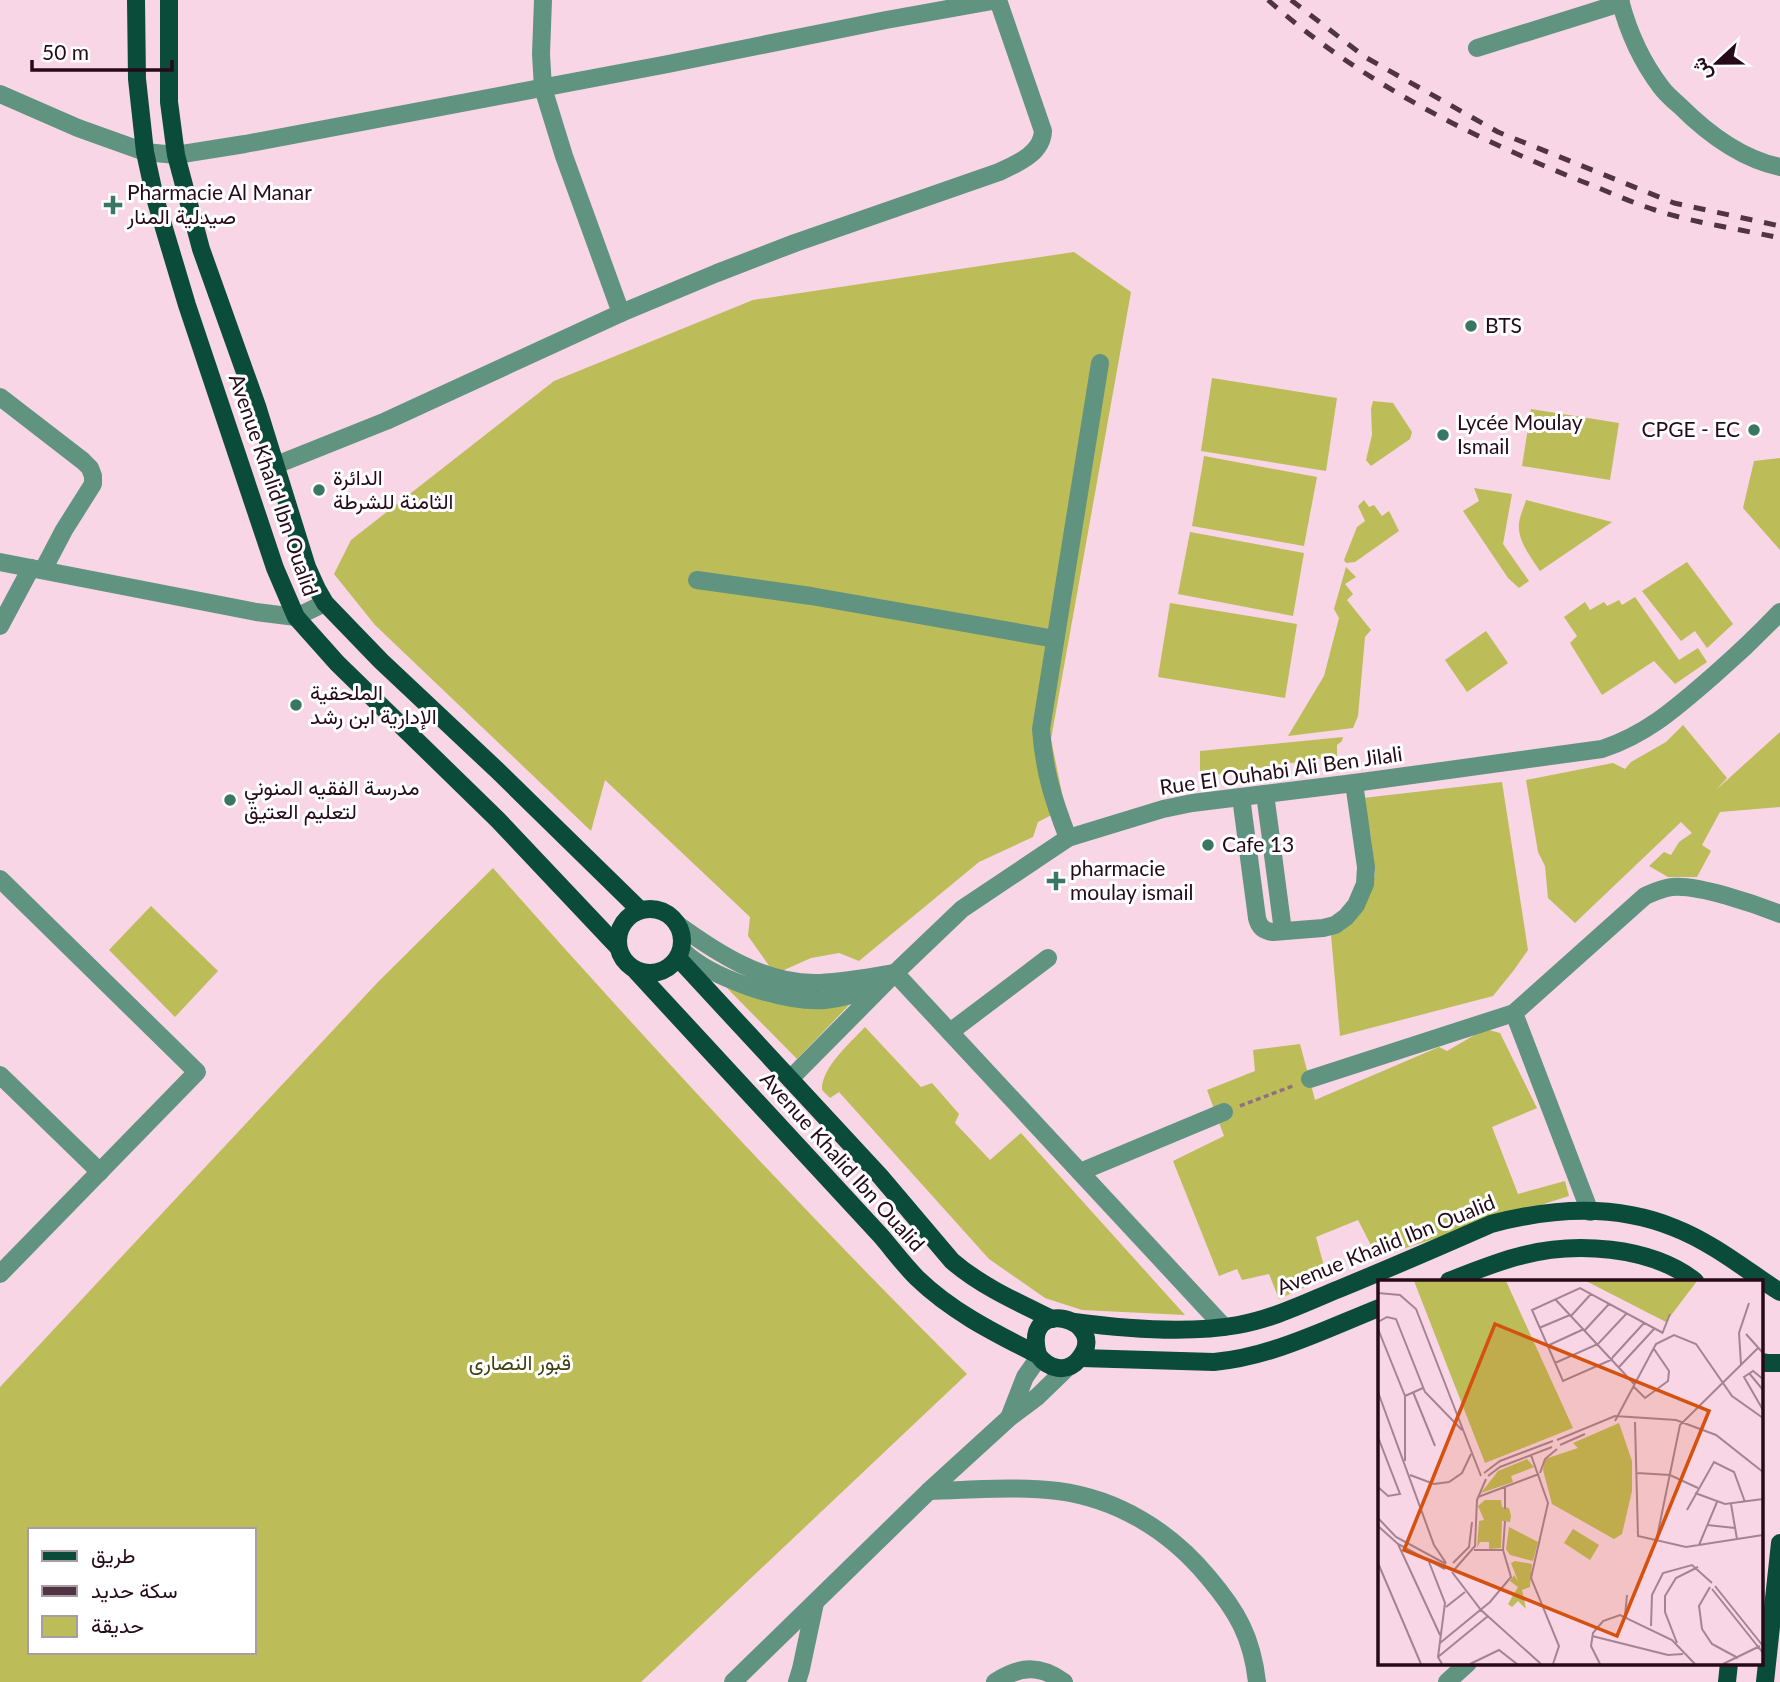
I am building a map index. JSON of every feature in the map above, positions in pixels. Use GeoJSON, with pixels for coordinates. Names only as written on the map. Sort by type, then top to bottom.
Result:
{"type":"FeatureCollection","features":[{"type":"Feature","properties":{"kind":"main road","name":"Avenue Khalid Ibn Oualid"},"geometry":{"type":"LineString","coordinates":[[136,0],[137,79],[145,152],[155,198],[187,305],[275,568],[296,617],[337,663],[498,820],[618,947]]}},
{"type":"Feature","properties":{"kind":"main road","name":"Avenue Khalid Ibn Oualid"},"geometry":{"type":"LineString","coordinates":[[169,0],[169,102],[176,155],[201,248],[257,406],[307,567],[317,589],[325,603],[381,661],[499,771],[640,910]]}},
{"type":"Feature","properties":{"kind":"main road"},"geometry":{"type":"LineString","coordinates":[[640,910],[661,911],[677,923],[683,941],[680,954],[664,971],[645,974],[635,971],[621,957],[618,947],[620,929],[632,914],[640,910]]}},
{"type":"Feature","properties":{"kind":"main road","name":"Avenue Khalid Ibn Oualid"},"geometry":{"type":"LineString","coordinates":[[680,954],[952,1261],[982,1284],[1052,1319]]}},
{"type":"Feature","properties":{"kind":"main road","name":"Avenue Khalid Ibn Oualid"},"geometry":{"type":"LineString","coordinates":[[635,971],[916,1277],[971,1320],[1038,1356]]}},
{"type":"Feature","properties":{"kind":"main road","name":"Avenue Khalid Ibn Oualid"},"geometry":{"type":"LineString","coordinates":[[1074,1322],[1152,1329],[1214,1329],[1242,1325],[1311,1300],[1491,1224],[1562,1211],[1639,1216],[1675,1228],[1722,1253],[1780,1292]]}},
{"type":"Feature","properties":{"kind":"main road"},"geometry":{"type":"LineString","coordinates":[[1452,1280],[1520,1256],[1584,1248],[1624,1252],[1658,1261],[1694,1280]]}},
{"type":"Feature","properties":{"kind":"main road","name":"Avenue Khalid Ibn Oualid"},"geometry":{"type":"LineString","coordinates":[[1762,1293],[1780,1292]]}},
{"type":"Feature","properties":{"kind":"main road"},"geometry":{"type":"LineString","coordinates":[[1074,1362],[1233,1360],[1279,1347],[1378,1308]]}},
{"type":"Feature","properties":{"kind":"main road"},"geometry":{"type":"LineString","coordinates":[[1063,1318],[1074,1322],[1085,1338],[1084,1352],[1074,1362],[1062,1368],[1051,1367],[1038,1356],[1034,1343],[1041,1326],[1052,1319],[1063,1318]]}},
{"type":"Feature","properties":{"kind":"main road"},"geometry":{"type":"LineString","coordinates":[[1762,1362],[1780,1363]]}},
{"type":"Feature","properties":{"kind":"main road"},"geometry":{"type":"LineString","coordinates":[[1765,1682],[1780,1543]]}},
{"type":"Feature","properties":{"kind":"main road"},"geometry":{"type":"LineString","coordinates":[[1727,1682],[1729,1664]]}},
{"type":"Feature","properties":{"kind":"street"},"geometry":{"type":"LineString","coordinates":[[543,0],[543,88],[564,156],[621,313]]}},
{"type":"Feature","properties":{"kind":"street"},"geometry":{"type":"LineString","coordinates":[[0,94],[78,128],[145,152],[176,155],[543,88],[998,0],[1043,131],[1041,142],[1018,163],[716,273],[621,313],[386,421],[276,466]]}},
{"type":"Feature","properties":{"kind":"street"},"geometry":{"type":"LineString","coordinates":[[1477,48],[1620,1],[1632,37],[1662,90],[1720,140],[1740,152],[1780,167]]}},
{"type":"Feature","properties":{"kind":"street"},"geometry":{"type":"LineString","coordinates":[[1068,838],[1053,799],[1043,757],[1041,729],[1100,363]]}},
{"type":"Feature","properties":{"kind":"street"},"geometry":{"type":"LineString","coordinates":[[0,397],[75,453],[90,468],[93,476],[93,484],[0,626]]}},
{"type":"Feature","properties":{"kind":"street"},"geometry":{"type":"LineString","coordinates":[[0,562],[256,612],[296,617],[325,603]]}},
{"type":"Feature","properties":{"kind":"street"},"geometry":{"type":"LineString","coordinates":[[696,580],[811,596],[1055,639]]}},
{"type":"Feature","properties":{"kind":"street","name":"Rue El Ouhabi Ali Ben Jilali"},"geometry":{"type":"LineString","coordinates":[[790,1079],[962,909],[1068,838],[1163,809],[1192,803],[1602,749],[1625,741],[1679,706],[1780,612]]}},
{"type":"Feature","properties":{"kind":"street"},"geometry":{"type":"LineString","coordinates":[[1241,797],[1258,923],[1268,932],[1323,928],[1335,925],[1346,917],[1356,905],[1365,884],[1366,867],[1354,783]]}},
{"type":"Feature","properties":{"kind":"street"},"geometry":{"type":"LineString","coordinates":[[1265,794],[1283,931]]}},
{"type":"Feature","properties":{"kind":"street"},"geometry":{"type":"LineString","coordinates":[[0,879],[197,1072],[1,1272]]}},
{"type":"Feature","properties":{"kind":"street"},"geometry":{"type":"LineString","coordinates":[[1310,1079],[1514,1013],[1645,896],[1658,890],[1691,887],[1780,914]]}},
{"type":"Feature","properties":{"kind":"street"},"geometry":{"type":"LineString","coordinates":[[677,923],[709,948],[774,977],[811,983],[889,979],[950,1032],[1224,1327]]}},
{"type":"Feature","properties":{"kind":"street"},"geometry":{"type":"LineString","coordinates":[[680,954],[719,974],[788,997],[823,1000],[859,993],[889,979]]}},
{"type":"Feature","properties":{"kind":"street"},"geometry":{"type":"LineString","coordinates":[[950,1032],[1048,958]]}},
{"type":"Feature","properties":{"kind":"street"},"geometry":{"type":"LineString","coordinates":[[1514,1013],[1590,1212]]}},
{"type":"Feature","properties":{"kind":"street"},"geometry":{"type":"LineString","coordinates":[[0,1075],[100,1172]]}},
{"type":"Feature","properties":{"kind":"street"},"geometry":{"type":"LineString","coordinates":[[1080,1172],[1224,1112]]}},
{"type":"Feature","properties":{"kind":"street"},"geometry":{"type":"LineString","coordinates":[[1009,1418],[1025,1377],[1038,1356]]}},
{"type":"Feature","properties":{"kind":"street"},"geometry":{"type":"LineString","coordinates":[[733,1682],[929,1491],[1074,1362]]}},
{"type":"Feature","properties":{"kind":"street"},"geometry":{"type":"LineString","coordinates":[[929,1491],[1059,1491],[1102,1501],[1143,1519],[1196,1562],[1226,1598],[1243,1626],[1255,1661],[1257,1682]]}},
{"type":"Feature","properties":{"kind":"street"},"geometry":{"type":"LineString","coordinates":[[797,1682],[815,1602]]}},
{"type":"Feature","properties":{"kind":"street"},"geometry":{"type":"LineString","coordinates":[[1447,1682],[1467,1664]]}},
{"type":"Feature","properties":{"kind":"street"},"geometry":{"type":"LineString","coordinates":[[995,1682],[1012,1671],[1032,1668],[1052,1673],[1064,1682]]}},
{"type":"Feature","properties":{"kind":"path"},"geometry":{"type":"LineString","coordinates":[[1224,1112],[1310,1079]]}},
{"type":"Feature","properties":{"kind":"green space"},"geometry":{"type":"Polygon","coordinates":[[[1074,252],[1131,292],[1051,739],[1065,808],[1038,822],[1033,837],[979,862],[859,961],[839,953],[811,958],[775,974],[748,936],[750,917],[605,780],[591,831],[375,625],[334,574],[351,540],[554,381],[753,300],[1074,252]]]}},
{"type":"Feature","properties":{"kind":"green space"},"geometry":{"type":"Polygon","coordinates":[[[1212,378],[1337,398],[1326,471],[1201,451],[1212,378]]]}},
{"type":"Feature","properties":{"kind":"green space"},"geometry":{"type":"Polygon","coordinates":[[[1373,401],[1393,403],[1412,432],[1410,439],[1371,466],[1366,460],[1372,435],[1373,401]]]}},
{"type":"Feature","properties":{"kind":"green space"},"geometry":{"type":"Polygon","coordinates":[[[1531,409],[1619,423],[1610,480],[1522,466],[1531,409]]]}},
{"type":"Feature","properties":{"kind":"green space"},"geometry":{"type":"Polygon","coordinates":[[[1204,456],[1317,477],[1304,546],[1192,526],[1204,456]]]}},
{"type":"Feature","properties":{"kind":"green space"},"geometry":{"type":"Polygon","coordinates":[[[1780,458],[1780,550],[1743,508],[1754,461],[1780,458]]]}},
{"type":"Feature","properties":{"kind":"green space"},"geometry":{"type":"Polygon","coordinates":[[[1474,488],[1512,494],[1503,544],[1529,581],[1519,588],[1508,578],[1463,511],[1479,501],[1474,488]]]}},
{"type":"Feature","properties":{"kind":"green space"},"geometry":{"type":"Polygon","coordinates":[[[1364,500],[1369,507],[1374,505],[1382,516],[1389,511],[1399,531],[1355,562],[1346,563],[1344,560],[1357,527],[1365,521],[1358,506],[1364,500]]]}},
{"type":"Feature","properties":{"kind":"green space"},"geometry":{"type":"Polygon","coordinates":[[[1526,500],[1612,522],[1540,571],[1520,536],[1519,523],[1526,500]]]}},
{"type":"Feature","properties":{"kind":"green space"},"geometry":{"type":"Polygon","coordinates":[[[1190,532],[1304,553],[1293,616],[1178,594],[1190,532]]]}},
{"type":"Feature","properties":{"kind":"green space"},"geometry":{"type":"Polygon","coordinates":[[[1687,562],[1733,624],[1707,648],[1695,631],[1681,641],[1642,591],[1687,562]]]}},
{"type":"Feature","properties":{"kind":"green space"},"geometry":{"type":"Polygon","coordinates":[[[1346,567],[1356,577],[1345,584],[1353,594],[1347,600],[1371,630],[1365,637],[1358,716],[1353,728],[1288,736],[1324,676],[1339,618],[1334,609],[1346,567]]]}},
{"type":"Feature","properties":{"kind":"green space"},"geometry":{"type":"Polygon","coordinates":[[[1635,597],[1679,660],[1698,648],[1707,662],[1675,684],[1654,661],[1602,695],[1570,643],[1577,636],[1564,617],[1585,602],[1590,610],[1604,602],[1607,606],[1619,600],[1622,605],[1635,597]]]}},
{"type":"Feature","properties":{"kind":"green space"},"geometry":{"type":"Polygon","coordinates":[[[1170,603],[1297,624],[1285,698],[1158,677],[1170,603]]]}},
{"type":"Feature","properties":{"kind":"green space"},"geometry":{"type":"Polygon","coordinates":[[[1486,631],[1508,663],[1467,692],[1445,660],[1486,631]]]}},
{"type":"Feature","properties":{"kind":"green space"},"geometry":{"type":"Polygon","coordinates":[[[1683,725],[1727,778],[1716,790],[1780,732],[1780,807],[1720,812],[1702,845],[1711,851],[1697,877],[1668,877],[1649,866],[1664,852],[1671,855],[1679,842],[1692,833],[1681,822],[1575,923],[1548,898],[1545,866],[1538,852],[1526,780],[1613,763],[1625,769],[1631,762],[1666,742],[1683,725]]]}},
{"type":"Feature","properties":{"kind":"green space"},"geometry":{"type":"Polygon","coordinates":[[[1343,737],[1337,745],[1337,756],[1200,777],[1200,751],[1343,737]]]}},
{"type":"Feature","properties":{"kind":"green space"},"geometry":{"type":"Polygon","coordinates":[[[1502,782],[1528,950],[1493,996],[1340,1036],[1331,935],[1365,905],[1375,875],[1363,798],[1502,782]]]}},
{"type":"Feature","properties":{"kind":"green space","name":"قبور النصارى"},"geometry":{"type":"Polygon","coordinates":[[[493,868],[726,1125],[967,1374],[641,1682],[0,1682],[0,1387],[378,982],[493,868]]]}},
{"type":"Feature","properties":{"kind":"green space"},"geometry":{"type":"Polygon","coordinates":[[[151,906],[218,971],[175,1017],[109,950],[151,906]]]}},
{"type":"Feature","properties":{"kind":"green space"},"geometry":{"type":"Polygon","coordinates":[[[727,988],[786,1004],[813,1008],[849,1005],[797,1059],[727,988]]]}},
{"type":"Feature","properties":{"kind":"green space"},"geometry":{"type":"Polygon","coordinates":[[[865,1027],[921,1087],[932,1083],[959,1114],[955,1123],[990,1160],[1021,1133],[1185,1315],[1082,1310],[1045,1298],[989,1259],[839,1092],[830,1098],[822,1090],[831,1065],[865,1027]]]}},
{"type":"Feature","properties":{"kind":"green space"},"geometry":{"type":"Polygon","coordinates":[[[1485,1029],[1500,1033],[1537,1108],[1492,1127],[1518,1194],[1565,1181],[1569,1196],[1377,1257],[1358,1220],[1316,1237],[1327,1277],[1279,1299],[1269,1274],[1242,1280],[1237,1269],[1219,1276],[1173,1161],[1224,1136],[1207,1090],[1255,1071],[1253,1050],[1300,1044],[1315,1100],[1439,1047],[1447,1051],[1485,1029]]]}},
{"type":"Feature","properties":{"kind":"railway"},"geometry":{"type":"LineString","coordinates":[[1268,0],[1303,29],[1377,81],[1498,145],[1539,164],[1670,215],[1780,238]]}},
{"type":"Feature","properties":{"kind":"railway"},"geometry":{"type":"LineString","coordinates":[[1291,0],[1365,57],[1498,132],[1674,203],[1780,226]]}},
{"type":"Feature","properties":{"kind":"place","name":"Pharmacie Al Manar صيدلية المنار"},"geometry":{"type":"Point","coordinates":[113,205]}},
{"type":"Feature","properties":{"kind":"place","name":"BTS"},"geometry":{"type":"Point","coordinates":[1471,326]}},
{"type":"Feature","properties":{"kind":"place","name":"CPGE - EC"},"geometry":{"type":"Point","coordinates":[1754,430]}},
{"type":"Feature","properties":{"kind":"place","name":"Lycée Moulay Ismail"},"geometry":{"type":"Point","coordinates":[1443,435]}},
{"type":"Feature","properties":{"kind":"place","name":"الدائرة الثامنة للشرطة"},"geometry":{"type":"Point","coordinates":[319,490]}},
{"type":"Feature","properties":{"kind":"place","name":"الملحقية الإدارية ابن رشد"},"geometry":{"type":"Point","coordinates":[296,705]}},
{"type":"Feature","properties":{"kind":"place","name":"مدرسة الفقيه المنوني لتعليم العتيق"},"geometry":{"type":"Point","coordinates":[230,800]}},
{"type":"Feature","properties":{"kind":"place","name":"Cafe 13"},"geometry":{"type":"Point","coordinates":[1208,845]}},
{"type":"Feature","properties":{"kind":"place","name":"pharmacie moulay ismail"},"geometry":{"type":"Point","coordinates":[1056,881]}}]}
